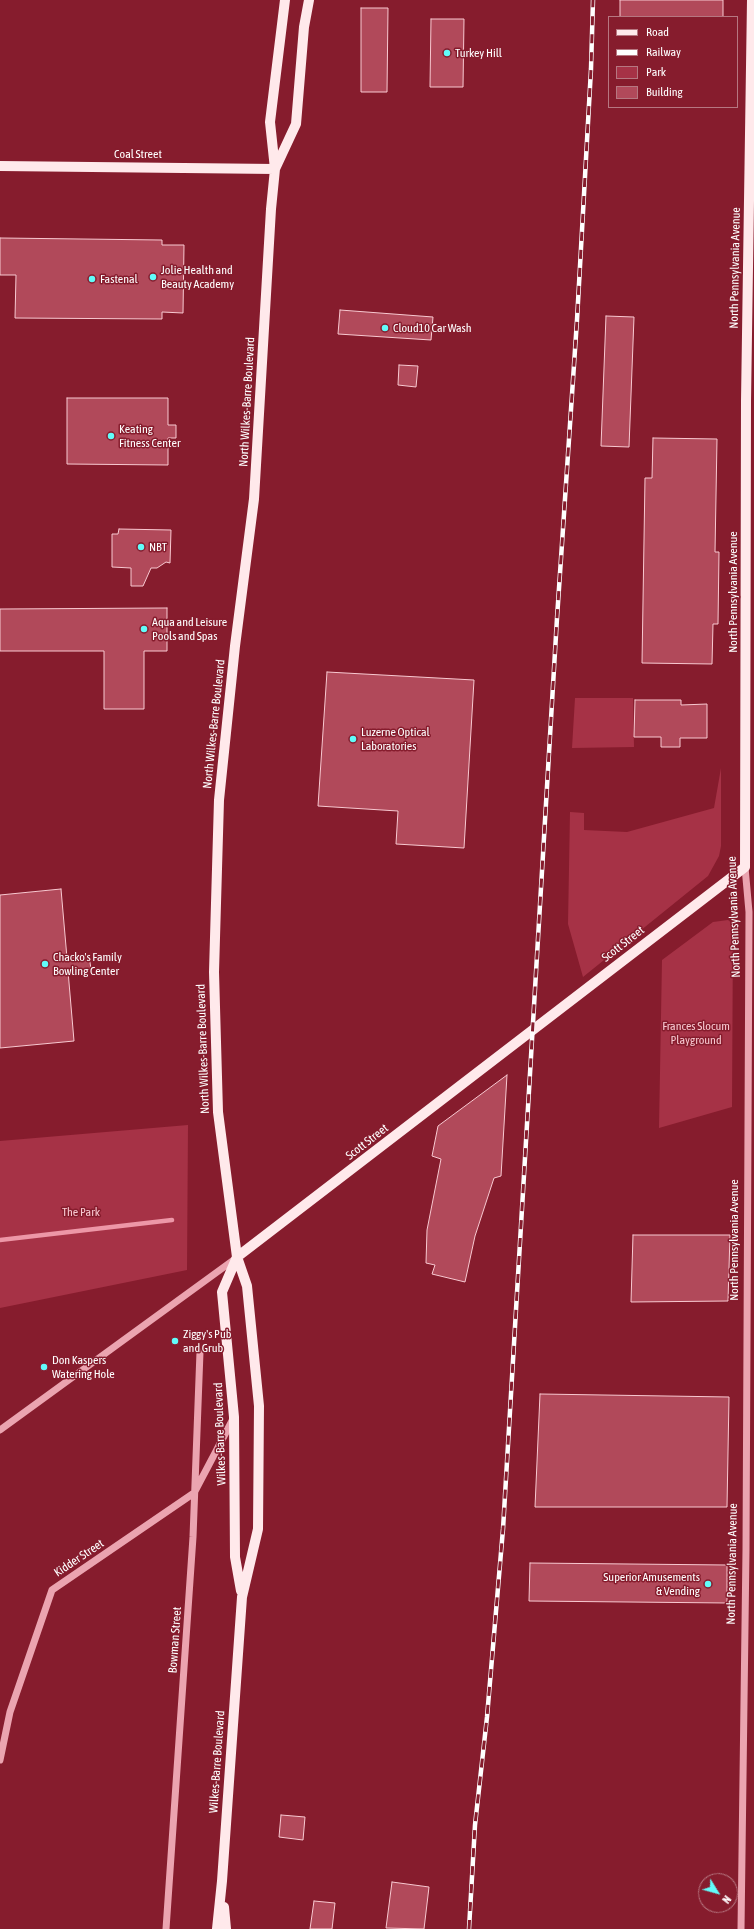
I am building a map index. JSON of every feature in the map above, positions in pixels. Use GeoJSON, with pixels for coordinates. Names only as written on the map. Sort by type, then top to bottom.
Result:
{"type":"FeatureCollection","features":[{"type":"Feature","properties":{"kind":"main road","name":"North Wilkes-Barre Boulevard"},"geometry":{"type":"LineString","coordinates":[[237,1257],[218,1112],[214,972],[219,800],[234,646],[254,499],[271,209],[275,169],[270,122],[285,0]]}},
{"type":"Feature","properties":{"kind":"main road","name":"North Wilkes-Barre Boulevard"},"geometry":{"type":"LineString","coordinates":[[275,169],[296,124],[304,27],[309,0]]}},
{"type":"Feature","properties":{"kind":"main road","name":"North Pennsylvania Avenue"},"geometry":{"type":"LineString","coordinates":[[749,867],[752,0]]}},
{"type":"Feature","properties":{"kind":"main road","name":"Coal Street"},"geometry":{"type":"LineString","coordinates":[[0,166],[275,169]]}},
{"type":"Feature","properties":{"kind":"main road","name":"Scott Street"},"geometry":{"type":"LineString","coordinates":[[237,1257],[749,867]]}},
{"type":"Feature","properties":{"kind":"main road","name":"Wilkes-Barre Boulevard"},"geometry":{"type":"LineString","coordinates":[[237,1257],[222,1292],[234,1417],[235,1557],[242,1597]]}},
{"type":"Feature","properties":{"kind":"main road","name":"Wilkes-Barre Boulevard"},"geometry":{"type":"LineString","coordinates":[[217,1929],[222,1881],[242,1597],[258,1529],[259,1406],[247,1286],[237,1257]]}},
{"type":"Feature","properties":{"kind":"main road","name":"Wilkes-Barre Boulevard"},"geometry":{"type":"LineString","coordinates":[[222,1881],[226,1929]]}},
{"type":"Feature","properties":{"kind":"street","name":"North Pennsylvania Avenue"},"geometry":{"type":"LineString","coordinates":[[741,1929],[746,1550],[749,867]]}},
{"type":"Feature","properties":{"kind":"street","name":"Scott Street"},"geometry":{"type":"LineString","coordinates":[[0,1430],[237,1257]]}},
{"type":"Feature","properties":{"kind":"street","name":"Bowman Street"},"geometry":{"type":"LineString","coordinates":[[166,1929],[193,1537],[200,1352]]}},
{"type":"Feature","properties":{"kind":"street","name":"Kidder Street"},"geometry":{"type":"LineString","coordinates":[[0,1760],[10,1712],[52,1590],[194,1493],[234,1417]]}},
{"type":"Feature","properties":{"kind":"street"},"geometry":{"type":"LineString","coordinates":[[746,1550],[754,1550]]}},
{"type":"Feature","properties":{"kind":"green space"},"geometry":{"type":"Polygon","coordinates":[[[575,698],[633,698],[634,747],[572,748],[575,698]]]}},
{"type":"Feature","properties":{"kind":"green space"},"geometry":{"type":"Polygon","coordinates":[[[721,768],[721,846],[719,856],[708,876],[583,977],[568,924],[570,812],[584,813],[584,830],[627,832],[714,808],[721,768]]]}},
{"type":"Feature","properties":{"kind":"green space","name":"Frances Slocum Playground"},"geometry":{"type":"Polygon","coordinates":[[[728,920],[733,924],[732,1107],[659,1128],[662,960],[713,922],[728,920]]]}},
{"type":"Feature","properties":{"kind":"green space","name":"The Park"},"geometry":{"type":"Polygon","coordinates":[[[188,1125],[187,1270],[0,1308],[0,1141],[188,1125]]]}},
{"type":"Feature","properties":{"kind":"building"},"geometry":{"type":"Polygon","coordinates":[[[620,0],[723,0],[723,16],[620,16],[620,0]]]}},
{"type":"Feature","properties":{"kind":"building"},"geometry":{"type":"Polygon","coordinates":[[[361,8],[388,8],[387,92],[361,92],[361,8]]]}},
{"type":"Feature","properties":{"kind":"building","name":"Turkey Hill"},"geometry":{"type":"Polygon","coordinates":[[[431,19],[464,19],[463,87],[430,87],[431,19]]]}},
{"type":"Feature","properties":{"kind":"building"},"geometry":{"type":"Polygon","coordinates":[[[0,238],[162,240],[162,245],[184,245],[183,313],[162,312],[162,319],[15,318],[16,275],[0,275],[0,238]]]}},
{"type":"Feature","properties":{"kind":"building","name":"Cloud10 Car Wash"},"geometry":{"type":"Polygon","coordinates":[[[340,310],[433,317],[431,340],[338,334],[340,310]]]}},
{"type":"Feature","properties":{"kind":"building"},"geometry":{"type":"Polygon","coordinates":[[[606,316],[634,317],[629,447],[601,446],[606,316]]]}},
{"type":"Feature","properties":{"kind":"building"},"geometry":{"type":"Polygon","coordinates":[[[399,365],[418,366],[416,387],[398,385],[399,365]]]}},
{"type":"Feature","properties":{"kind":"building"},"geometry":{"type":"Polygon","coordinates":[[[67,398],[168,398],[168,425],[176,425],[176,438],[168,438],[168,465],[67,464],[67,398]]]}},
{"type":"Feature","properties":{"kind":"building"},"geometry":{"type":"Polygon","coordinates":[[[653,438],[717,439],[715,552],[719,552],[718,624],[713,624],[712,664],[642,663],[645,478],[652,478],[653,438]]]}},
{"type":"Feature","properties":{"kind":"building","name":"NBT"},"geometry":{"type":"Polygon","coordinates":[[[119,529],[171,530],[170,563],[166,562],[157,568],[151,568],[143,586],[131,586],[131,568],[112,567],[112,534],[118,534],[119,529]]]}},
{"type":"Feature","properties":{"kind":"building"},"geometry":{"type":"Polygon","coordinates":[[[167,608],[167,651],[144,651],[144,709],[104,709],[104,651],[0,651],[0,609],[167,608]]]}},
{"type":"Feature","properties":{"kind":"building"},"geometry":{"type":"Polygon","coordinates":[[[327,672],[474,680],[464,848],[396,844],[398,811],[318,806],[327,672]]]}},
{"type":"Feature","properties":{"kind":"building"},"geometry":{"type":"Polygon","coordinates":[[[635,700],[681,700],[681,705],[707,704],[707,738],[680,738],[680,747],[661,747],[661,737],[634,737],[635,700]]]}},
{"type":"Feature","properties":{"kind":"building","name":"Chacko's Family Bowling Center"},"geometry":{"type":"Polygon","coordinates":[[[61,889],[67,958],[89,956],[91,969],[68,971],[74,1041],[0,1048],[0,895],[61,889]]]}},
{"type":"Feature","properties":{"kind":"building"},"geometry":{"type":"Polygon","coordinates":[[[507,1075],[501,1176],[494,1178],[475,1236],[465,1282],[432,1274],[435,1265],[426,1263],[427,1230],[441,1159],[432,1156],[438,1126],[507,1075]]]}},
{"type":"Feature","properties":{"kind":"building"},"geometry":{"type":"Polygon","coordinates":[[[633,1235],[730,1235],[728,1301],[631,1302],[633,1235]]]}},
{"type":"Feature","properties":{"kind":"building"},"geometry":{"type":"Polygon","coordinates":[[[540,1394],[729,1397],[727,1507],[535,1507],[540,1394]]]}},
{"type":"Feature","properties":{"kind":"building"},"geometry":{"type":"Polygon","coordinates":[[[530,1563],[727,1565],[727,1603],[529,1601],[530,1563]]]}},
{"type":"Feature","properties":{"kind":"building"},"geometry":{"type":"Polygon","coordinates":[[[281,1815],[305,1817],[303,1840],[279,1837],[281,1815]]]}},
{"type":"Feature","properties":{"kind":"building"},"geometry":{"type":"Polygon","coordinates":[[[392,1882],[429,1887],[424,1929],[386,1928],[392,1882]]]}},
{"type":"Feature","properties":{"kind":"building"},"geometry":{"type":"Polygon","coordinates":[[[314,1901],[335,1903],[332,1929],[310,1929],[314,1901]]]}},
{"type":"Feature","properties":{"kind":"waterway"},"geometry":{"type":"LineString","coordinates":[[0,1240],[172,1220]]}},
{"type":"Feature","properties":{"kind":"railway"},"geometry":{"type":"LineString","coordinates":[[469,1929],[475,1825],[487,1717],[503,1529],[557,618],[577,320],[591,69],[593,0]]}},
{"type":"Feature","properties":{"kind":"place","name":"Turkey Hill"},"geometry":{"type":"Point","coordinates":[447,53]}},
{"type":"Feature","properties":{"kind":"place","name":"Jolie Health and Beauty Academy"},"geometry":{"type":"Point","coordinates":[153,277]}},
{"type":"Feature","properties":{"kind":"place","name":"Fastenal"},"geometry":{"type":"Point","coordinates":[92,279]}},
{"type":"Feature","properties":{"kind":"place","name":"Cloud10 Car Wash"},"geometry":{"type":"Point","coordinates":[385,328]}},
{"type":"Feature","properties":{"kind":"place","name":"Keating Fitness Center"},"geometry":{"type":"Point","coordinates":[111,436]}},
{"type":"Feature","properties":{"kind":"place","name":"NBT"},"geometry":{"type":"Point","coordinates":[141,547]}},
{"type":"Feature","properties":{"kind":"place","name":"Aqua and Leisure Pools and Spas"},"geometry":{"type":"Point","coordinates":[144,629]}},
{"type":"Feature","properties":{"kind":"place","name":"Luzerne Optical Laboratories"},"geometry":{"type":"Point","coordinates":[353,739]}},
{"type":"Feature","properties":{"kind":"place","name":"Chacko's Family Bowling Center"},"geometry":{"type":"Point","coordinates":[45,964]}},
{"type":"Feature","properties":{"kind":"place","name":"Ziggy's Pub and Grub"},"geometry":{"type":"Point","coordinates":[175,1341]}},
{"type":"Feature","properties":{"kind":"place","name":"Don Kaspers Watering Hole"},"geometry":{"type":"Point","coordinates":[44,1367]}},
{"type":"Feature","properties":{"kind":"place","name":"Superior Amusements & Vending"},"geometry":{"type":"Point","coordinates":[708,1584]}}]}
